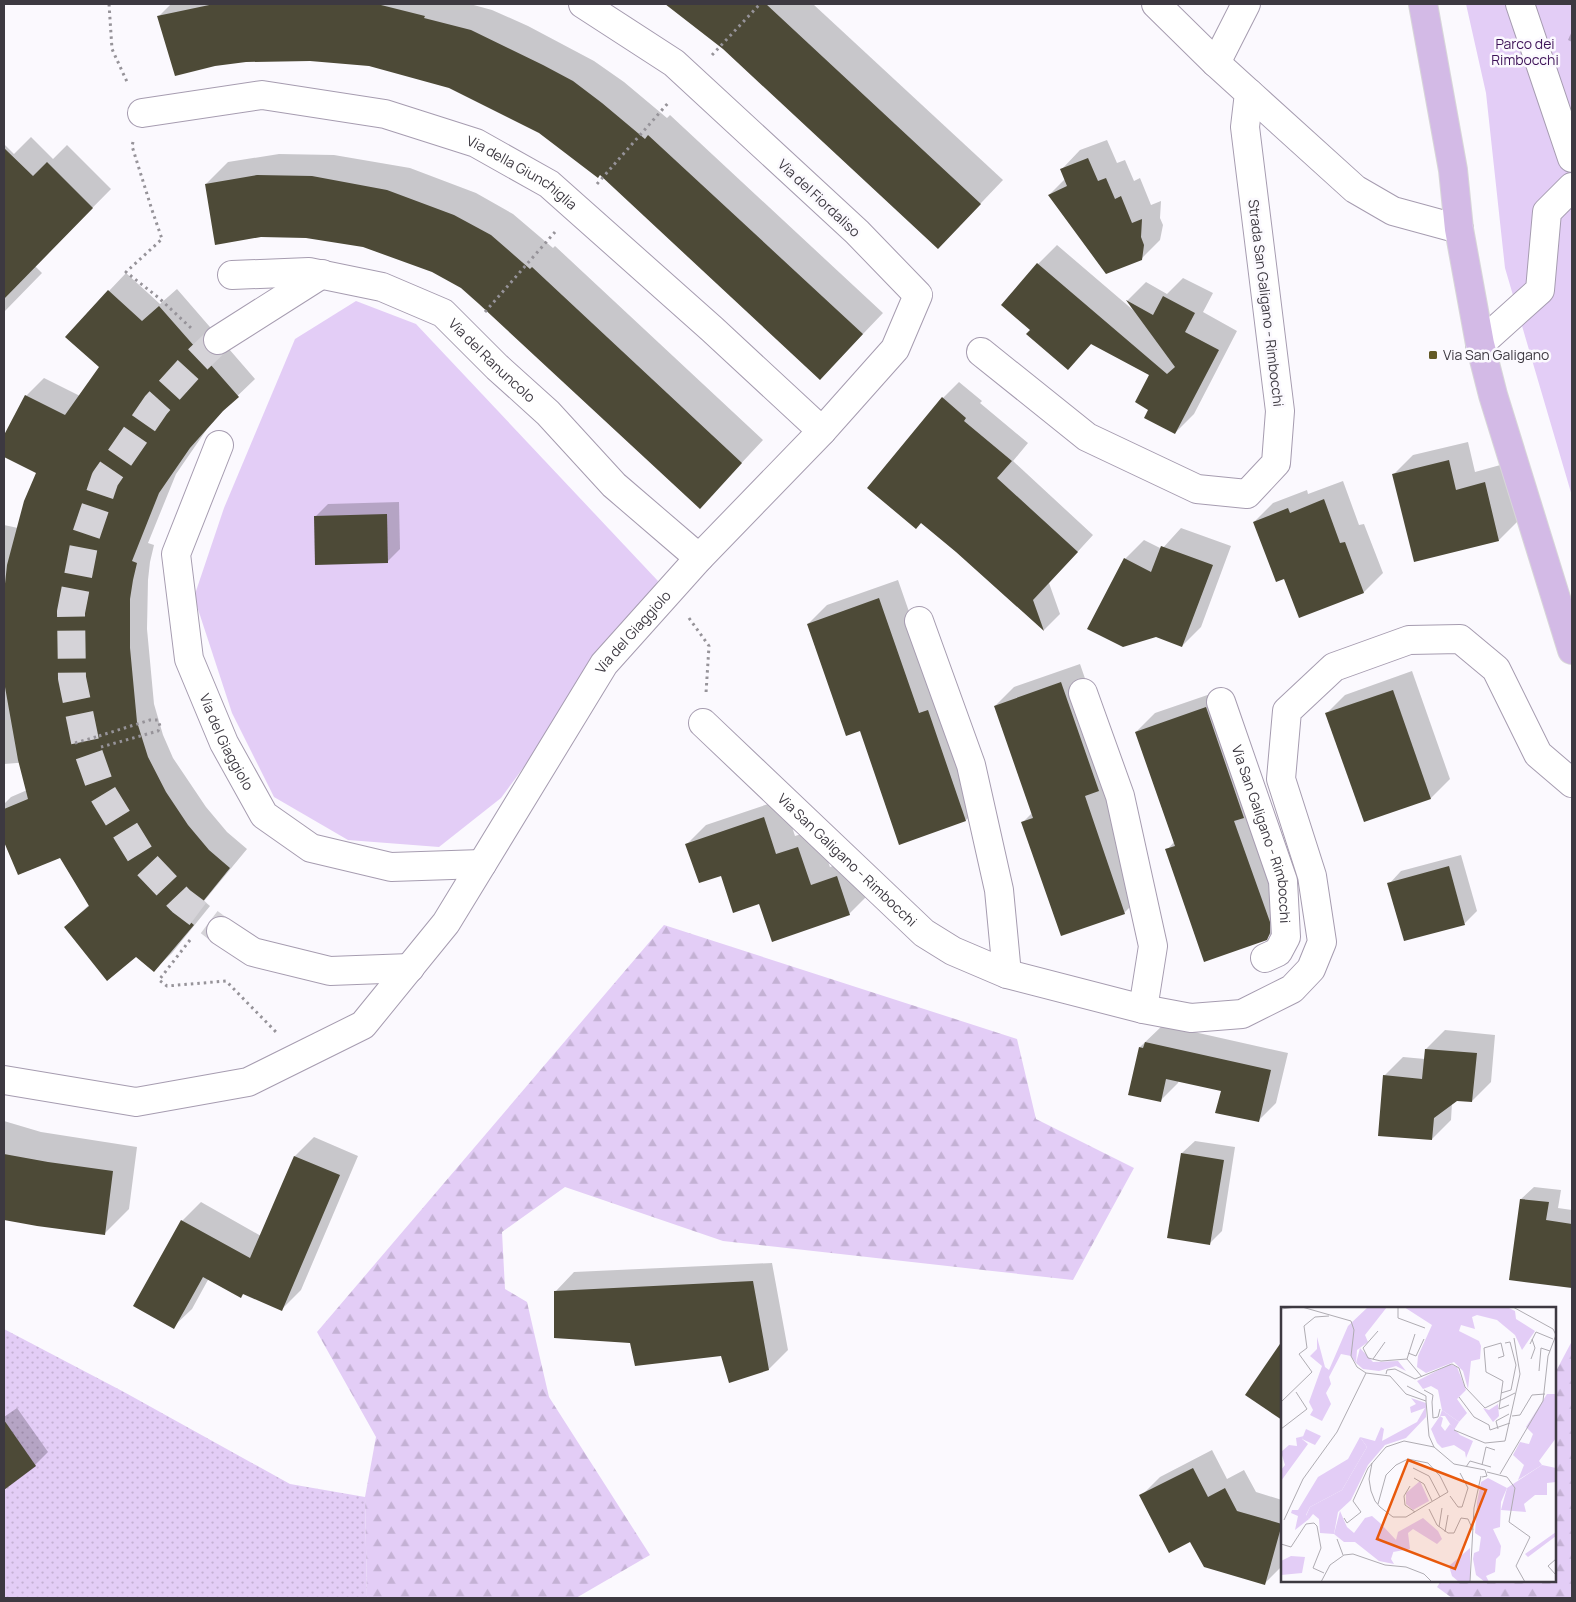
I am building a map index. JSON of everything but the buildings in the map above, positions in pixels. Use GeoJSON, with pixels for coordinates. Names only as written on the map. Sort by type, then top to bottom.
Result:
{"type":"FeatureCollection","features":[{"type":"Feature","properties":{"kind":"main road"},"geometry":{"type":"LineString","coordinates":[[1423,4],[1453,170],[1459,229],[1480,344],[1493,395],[1572,650]]}},
{"type":"Feature","properties":{"kind":"street","name":"Via del Fiordaliso"},"geometry":{"type":"LineString","coordinates":[[583,4],[674,63],[856,232],[918,295],[895,349],[822,430]]}},
{"type":"Feature","properties":{"kind":"street"},"geometry":{"type":"LineString","coordinates":[[1156,4],[1216,63],[1356,189],[1393,211],[1459,229]]}},
{"type":"Feature","properties":{"kind":"street"},"geometry":{"type":"LineString","coordinates":[[1216,63],[1246,4]]}},
{"type":"Feature","properties":{"kind":"street"},"geometry":{"type":"LineString","coordinates":[[1520,4],[1572,158]]}},
{"type":"Feature","properties":{"kind":"street","name":"Strada San Galigano - Rimbocchi"},"geometry":{"type":"LineString","coordinates":[[981,352],[1087,437],[1197,489],[1247,494],[1276,463],[1280,411],[1244,127],[1249,93]]}},
{"type":"Feature","properties":{"kind":"street","name":"Via della Giunchiglia"},"geometry":{"type":"LineString","coordinates":[[142,113],[262,95],[385,114],[476,143],[549,184],[822,430]]}},
{"type":"Feature","properties":{"kind":"street"},"geometry":{"type":"LineString","coordinates":[[1480,344],[1540,290],[1546,212],[1572,187]]}},
{"type":"Feature","properties":{"kind":"street","name":"Via del Ranuncolo"},"geometry":{"type":"LineString","coordinates":[[232,275],[309,272],[322,274],[382,287],[443,313],[497,367],[548,413],[614,485],[699,558]]}},
{"type":"Feature","properties":{"kind":"street"},"geometry":{"type":"LineString","coordinates":[[218,340],[322,274]]}},
{"type":"Feature","properties":{"kind":"street","name":"Via del Giaggiolo"},"geometry":{"type":"LineString","coordinates":[[4,1080],[136,1102],[248,1082],[363,1025],[446,924],[604,664],[699,558],[822,430]]}},
{"type":"Feature","properties":{"kind":"street","name":"Via del Giaggiolo"},"geometry":{"type":"LineString","coordinates":[[219,444],[176,554],[189,659],[224,743],[264,815],[312,848],[391,867],[482,864]]}},
{"type":"Feature","properties":{"kind":"street"},"geometry":{"type":"LineString","coordinates":[[918,620],[972,765],[999,890],[1007,974]]}},
{"type":"Feature","properties":{"kind":"street","name":"Via San Galigano - Rimbocchi"},"geometry":{"type":"LineString","coordinates":[[703,723],[924,933],[953,951],[1007,974],[1143,1010],[1191,1018],[1242,1014],[1292,989],[1311,969],[1322,942],[1312,876],[1281,779],[1287,711],[1334,667],[1409,640],[1460,638],[1496,669],[1538,754],[1572,783]]}},
{"type":"Feature","properties":{"kind":"street"},"geometry":{"type":"LineString","coordinates":[[1082,693],[1120,796],[1153,946],[1143,1010]]}},
{"type":"Feature","properties":{"kind":"street","name":"Via San Galigano - Rimbocchi"},"geometry":{"type":"LineString","coordinates":[[1221,702],[1283,881],[1286,937],[1278,952],[1265,958]]}},
{"type":"Feature","properties":{"kind":"street"},"geometry":{"type":"LineString","coordinates":[[1283,881],[1312,876]]}},
{"type":"Feature","properties":{"kind":"street"},"geometry":{"type":"LineString","coordinates":[[221,931],[252,952],[330,971],[410,968]]}},
{"type":"Feature","properties":{"kind":"path"},"geometry":{"type":"LineString","coordinates":[[109,4],[112,49],[142,113],[132,146],[162,239],[126,272],[159,298],[193,330]]}},
{"type":"Feature","properties":{"kind":"path"},"geometry":{"type":"LineString","coordinates":[[465,335],[690,78],[760,4]]}},
{"type":"Feature","properties":{"kind":"path"},"geometry":{"type":"LineString","coordinates":[[669,591],[709,646],[703,723]]}},
{"type":"Feature","properties":{"kind":"path"},"geometry":{"type":"LineString","coordinates":[[75,744],[150,720],[158,720],[160,726],[158,731],[101,747]]}},
{"type":"Feature","properties":{"kind":"path"},"geometry":{"type":"LineString","coordinates":[[194,935],[159,980],[167,986],[226,981],[300,1056]]}},
{"type":"Feature","properties":{"kind":"green space","name":"Parco dei Rimbocchi"},"geometry":{"type":"Polygon","coordinates":[[[1466,4],[1572,4],[1572,496],[1505,268],[1486,93],[1466,4]]]}},
{"type":"Feature","properties":{"kind":"green space"},"geometry":{"type":"Polygon","coordinates":[[[356,301],[416,324],[658,581],[640,609],[501,798],[439,847],[348,840],[274,797],[232,713],[194,597],[224,508],[295,339],[356,301]]]}},
{"type":"Feature","properties":{"kind":"green space"},"geometry":{"type":"Polygon","coordinates":[[[664,925],[1017,1039],[1036,1119],[1134,1168],[1073,1280],[723,1241],[565,1187],[502,1232],[505,1289],[527,1302],[549,1397],[650,1555],[576,1598],[367,1598],[365,1497],[376,1437],[317,1332],[664,925]]]}},
{"type":"Feature","properties":{"kind":"green space"},"geometry":{"type":"Polygon","coordinates":[[[4,1329],[124,1392],[290,1484],[365,1497],[367,1598],[4,1598],[4,1329]]]}},
{"type":"Feature","properties":{"kind":"green space"},"geometry":{"type":"Polygon","coordinates":[[[1572,1341],[1572,1598],[1452,1598],[1437,1587],[1440,1582],[1556,1582],[1556,1371],[1572,1341]]]}},
{"type":"Feature","properties":{"kind":"tunnel"},"geometry":{"type":"LineString","coordinates":[[218,340],[156,405],[105,479],[86,535],[71,612],[72,678],[86,746],[103,794],[146,864],[181,901],[221,931]]}},
{"type":"Feature","properties":{"kind":"place","name":"Via San Galigano"},"geometry":{"type":"Point","coordinates":[1433,355]}}]}
